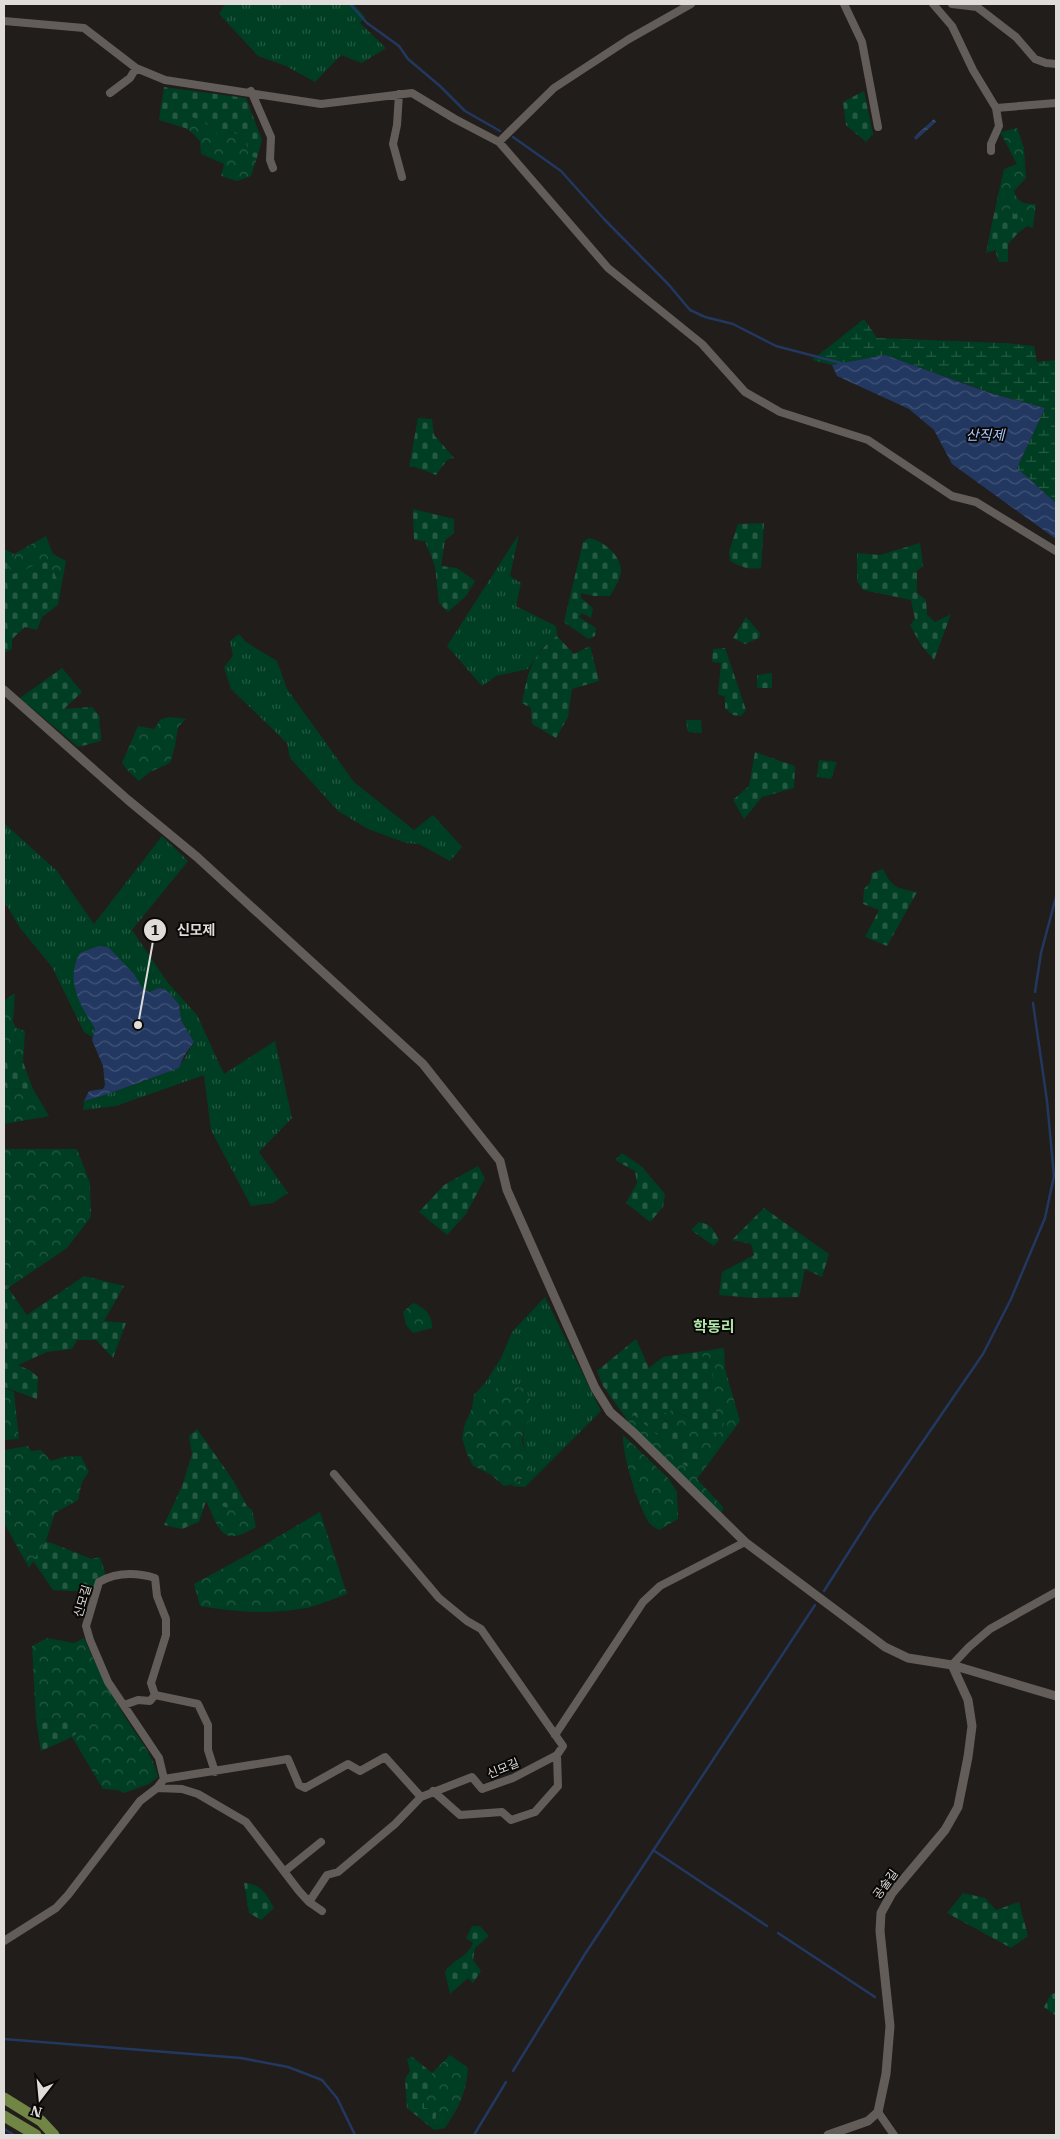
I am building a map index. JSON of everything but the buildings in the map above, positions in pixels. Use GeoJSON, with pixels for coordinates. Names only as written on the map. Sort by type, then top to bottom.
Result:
{"type":"FeatureCollection","features":[{"type":"Feature","properties":{"kind":"main road"},"geometry":{"type":"LineString","coordinates":[[4,2098],[41,2121],[54,2135]]}},
{"type":"Feature","properties":{"kind":"main road"},"geometry":{"type":"LineString","coordinates":[[4,2116],[36,2135]]}},
{"type":"Feature","properties":{"kind":"street"},"geometry":{"type":"LineString","coordinates":[[499,142],[554,88],[629,39],[690,4]]}},
{"type":"Feature","properties":{"kind":"street"},"geometry":{"type":"LineString","coordinates":[[844,4],[862,42],[878,127]]}},
{"type":"Feature","properties":{"kind":"street"},"geometry":{"type":"LineString","coordinates":[[933,4],[952,26],[973,70],[996,108],[999,126],[990,144],[991,151]]}},
{"type":"Feature","properties":{"kind":"street"},"geometry":{"type":"LineString","coordinates":[[952,4],[977,8],[1016,37],[1035,59],[1056,64]]}},
{"type":"Feature","properties":{"kind":"street"},"geometry":{"type":"LineString","coordinates":[[4,21],[84,28],[136,68],[165,80],[321,104],[412,93],[455,119],[499,142],[608,268],[702,344],[745,392],[780,412],[868,440],[952,496],[976,502],[1056,551]]}},
{"type":"Feature","properties":{"kind":"street"},"geometry":{"type":"LineString","coordinates":[[110,93],[130,78],[136,68]]}},
{"type":"Feature","properties":{"kind":"street"},"geometry":{"type":"LineString","coordinates":[[251,92],[271,137],[270,160],[273,168]]}},
{"type":"Feature","properties":{"kind":"street"},"geometry":{"type":"LineString","coordinates":[[399,94],[397,125],[393,144],[402,178]]}},
{"type":"Feature","properties":{"kind":"street"},"geometry":{"type":"LineString","coordinates":[[996,108],[1056,103]]}},
{"type":"Feature","properties":{"kind":"street"},"geometry":{"type":"LineString","coordinates":[[4,690],[128,800],[197,857],[423,1064],[500,1161],[507,1190],[595,1388],[610,1412],[634,1433],[745,1542],[885,1647],[908,1658],[952,1666],[1056,1696]]}},
{"type":"Feature","properties":{"kind":"street"},"geometry":{"type":"LineString","coordinates":[[334,1474],[439,1598],[481,1629],[563,1746],[557,1756],[558,1786],[536,1812],[511,1820],[502,1812],[460,1815],[433,1791]]}},
{"type":"Feature","properties":{"kind":"street"},"geometry":{"type":"LineString","coordinates":[[555,1735],[643,1602],[660,1586],[745,1542]]}},
{"type":"Feature","properties":{"kind":"street","name":"신모길"},"geometry":{"type":"LineString","coordinates":[[155,1695],[151,1684],[166,1635],[166,1619],[156,1596],[154,1578],[127,1574],[111,1576],[99,1582],[86,1626],[108,1682],[159,1758],[164,1779]]}},
{"type":"Feature","properties":{"kind":"street"},"geometry":{"type":"LineString","coordinates":[[952,1666],[969,1647],[990,1629],[1056,1592]]}},
{"type":"Feature","properties":{"kind":"street","name":"공술길"},"geometry":{"type":"LineString","coordinates":[[878,2112],[886,2074],[890,2026],[880,1931],[881,1913],[892,1892],[945,1830],[958,1807],[968,1757],[972,1726],[968,1700],[952,1666]]}},
{"type":"Feature","properties":{"kind":"street"},"geometry":{"type":"LineString","coordinates":[[124,1705],[138,1700],[150,1701],[155,1695],[198,1704],[208,1724],[208,1750],[215,1772]]}},
{"type":"Feature","properties":{"kind":"street","name":"신모길"},"geometry":{"type":"LineString","coordinates":[[309,1902],[327,1875],[338,1872],[396,1824],[421,1797],[472,1777],[482,1789],[513,1778],[557,1756]]}},
{"type":"Feature","properties":{"kind":"street"},"geometry":{"type":"LineString","coordinates":[[4,1941],[56,1908],[80,1882],[140,1801],[157,1788],[164,1779],[288,1759],[299,1785],[305,1788],[348,1764],[360,1771],[385,1757],[421,1797]]}},
{"type":"Feature","properties":{"kind":"street"},"geometry":{"type":"LineString","coordinates":[[157,1788],[182,1789],[198,1794],[246,1822],[309,1902],[322,1911]]}},
{"type":"Feature","properties":{"kind":"street"},"geometry":{"type":"LineString","coordinates":[[285,1871],[321,1842]]}},
{"type":"Feature","properties":{"kind":"street"},"geometry":{"type":"LineString","coordinates":[[828,2135],[868,2121],[878,2112],[894,2135]]}},
{"type":"Feature","properties":{"kind":"green space"},"geometry":{"type":"Polygon","coordinates":[[[225,4],[354,4],[365,17],[360,23],[386,48],[362,63],[341,55],[315,82],[286,66],[258,56],[219,14],[225,4]]]}},
{"type":"Feature","properties":{"kind":"green space"},"geometry":{"type":"Polygon","coordinates":[[[164,87],[246,98],[262,140],[257,158],[250,156],[244,136],[224,130],[217,134],[203,121],[189,116],[188,129],[159,120],[164,87]]]}},
{"type":"Feature","properties":{"kind":"green space"},"geometry":{"type":"Polygon","coordinates":[[[864,91],[873,134],[866,142],[846,125],[843,102],[864,91]]]}},
{"type":"Feature","properties":{"kind":"green space"},"geometry":{"type":"Polygon","coordinates":[[[189,116],[203,121],[217,134],[224,130],[244,136],[250,156],[257,158],[251,176],[237,181],[221,176],[224,164],[201,154],[200,141],[188,129],[189,116]]]}},
{"type":"Feature","properties":{"kind":"green space"},"geometry":{"type":"Polygon","coordinates":[[[1017,128],[1024,148],[1026,178],[1014,191],[1022,202],[1036,204],[1033,228],[1027,226],[1017,234],[1013,225],[1014,215],[995,209],[1004,169],[1017,164],[1000,132],[1017,128]]]}},
{"type":"Feature","properties":{"kind":"green space"},"geometry":{"type":"Polygon","coordinates":[[[1011,208],[1014,214],[1019,213],[1021,218],[1014,225],[1017,234],[1008,244],[1008,262],[999,262],[995,250],[986,253],[995,209],[1003,213],[1011,208]]]}},
{"type":"Feature","properties":{"kind":"green space"},"geometry":{"type":"Polygon","coordinates":[[[864,319],[877,338],[1005,343],[1034,346],[1037,362],[1056,360],[1056,503],[1017,468],[1045,408],[994,394],[885,355],[832,365],[812,360],[864,319]]]}},
{"type":"Feature","properties":{"kind":"green space"},"geometry":{"type":"Polygon","coordinates":[[[418,418],[432,419],[434,435],[454,458],[447,460],[436,475],[415,467],[409,467],[418,418]]]}},
{"type":"Feature","properties":{"kind":"green space"},"geometry":{"type":"Polygon","coordinates":[[[413,509],[454,519],[454,533],[445,540],[441,566],[457,568],[475,581],[466,596],[448,612],[439,603],[435,566],[425,541],[414,540],[413,509]]]}},
{"type":"Feature","properties":{"kind":"green space"},"geometry":{"type":"Polygon","coordinates":[[[764,523],[761,568],[745,568],[730,561],[729,552],[738,524],[764,523]]]}},
{"type":"Feature","properties":{"kind":"green space"},"geometry":{"type":"Polygon","coordinates":[[[519,534],[510,576],[521,583],[516,606],[556,626],[557,636],[543,647],[528,669],[496,676],[482,686],[447,646],[519,534]]]}},
{"type":"Feature","properties":{"kind":"green space"},"geometry":{"type":"Polygon","coordinates":[[[46,536],[53,554],[66,561],[61,588],[52,571],[13,574],[7,567],[14,554],[46,536]]]}},
{"type":"Feature","properties":{"kind":"green space"},"geometry":{"type":"Polygon","coordinates":[[[589,538],[600,542],[610,549],[618,559],[621,573],[610,596],[594,596],[581,593],[581,598],[593,608],[591,618],[582,613],[579,617],[596,628],[595,636],[588,639],[564,622],[583,542],[589,538]]]}},
{"type":"Feature","properties":{"kind":"green space"},"geometry":{"type":"Polygon","coordinates":[[[920,543],[923,566],[917,571],[917,593],[926,600],[927,615],[935,622],[951,614],[934,660],[921,645],[910,625],[915,619],[911,600],[863,590],[857,581],[857,553],[880,555],[920,543]]]}},
{"type":"Feature","properties":{"kind":"green space"},"geometry":{"type":"Polygon","coordinates":[[[4,549],[14,554],[8,567],[13,574],[48,560],[61,588],[58,605],[42,617],[37,630],[25,627],[12,639],[12,649],[4,653],[4,549]]]}},
{"type":"Feature","properties":{"kind":"green space"},"geometry":{"type":"Polygon","coordinates":[[[746,617],[760,633],[759,638],[745,644],[733,638],[746,617]]]}},
{"type":"Feature","properties":{"kind":"green space"},"geometry":{"type":"Polygon","coordinates":[[[239,634],[246,642],[277,661],[287,689],[354,782],[414,830],[433,815],[462,847],[450,861],[419,844],[406,843],[368,829],[338,811],[290,758],[287,743],[231,689],[224,667],[233,656],[230,641],[239,634]]]}},
{"type":"Feature","properties":{"kind":"green space"},"geometry":{"type":"Polygon","coordinates":[[[557,636],[574,654],[590,646],[599,681],[572,689],[568,717],[556,738],[532,724],[531,708],[522,703],[526,682],[536,657],[557,636]]]}},
{"type":"Feature","properties":{"kind":"green space"},"geometry":{"type":"Polygon","coordinates":[[[725,648],[746,710],[741,716],[733,715],[725,708],[725,697],[718,694],[721,663],[712,662],[713,649],[725,648]]]}},
{"type":"Feature","properties":{"kind":"green space"},"geometry":{"type":"Polygon","coordinates":[[[62,668],[82,692],[64,709],[92,707],[100,717],[101,741],[78,747],[20,698],[62,668]]]}},
{"type":"Feature","properties":{"kind":"green space"},"geometry":{"type":"Polygon","coordinates":[[[772,673],[772,688],[757,688],[757,675],[772,673]]]}},
{"type":"Feature","properties":{"kind":"green space"},"geometry":{"type":"Polygon","coordinates":[[[170,717],[186,719],[178,727],[170,763],[150,772],[139,781],[122,763],[138,726],[154,729],[161,719],[170,717]]]}},
{"type":"Feature","properties":{"kind":"green space"},"geometry":{"type":"Polygon","coordinates":[[[686,720],[701,720],[702,733],[688,732],[686,720]]]}},
{"type":"Feature","properties":{"kind":"green space"},"geometry":{"type":"Polygon","coordinates":[[[755,752],[795,766],[794,788],[762,797],[744,819],[733,800],[749,786],[755,752]]]}},
{"type":"Feature","properties":{"kind":"green space"},"geometry":{"type":"Polygon","coordinates":[[[819,760],[837,762],[831,779],[817,777],[819,760]]]}},
{"type":"Feature","properties":{"kind":"green space"},"geometry":{"type":"Polygon","coordinates":[[[4,823],[57,871],[94,924],[162,836],[188,861],[132,930],[168,983],[197,1015],[224,1074],[275,1041],[292,1118],[259,1152],[288,1193],[273,1203],[251,1206],[211,1130],[204,1075],[116,1106],[83,1110],[84,1101],[179,1068],[194,1042],[181,1020],[179,1004],[165,989],[158,988],[150,992],[141,988],[74,988],[95,1029],[92,1037],[84,1032],[52,967],[20,928],[4,901],[4,823]]]}},
{"type":"Feature","properties":{"kind":"green space"},"geometry":{"type":"Polygon","coordinates":[[[883,869],[892,884],[917,892],[887,946],[865,937],[879,910],[863,904],[864,889],[870,883],[872,873],[883,869]]]}},
{"type":"Feature","properties":{"kind":"green space"},"geometry":{"type":"Polygon","coordinates":[[[15,993],[13,1022],[16,1028],[25,1031],[23,1062],[4,1058],[4,1001],[15,993]]]}},
{"type":"Feature","properties":{"kind":"green space"},"geometry":{"type":"Polygon","coordinates":[[[4,1058],[23,1062],[33,1089],[6,1088],[4,1082],[4,1058]]]}},
{"type":"Feature","properties":{"kind":"green space"},"geometry":{"type":"Polygon","coordinates":[[[4,1082],[7,1088],[33,1089],[49,1116],[4,1124],[4,1082]]]}},
{"type":"Feature","properties":{"kind":"green space"},"geometry":{"type":"Polygon","coordinates":[[[4,1149],[77,1149],[90,1183],[91,1217],[67,1248],[8,1288],[4,1286],[4,1149]]]}},
{"type":"Feature","properties":{"kind":"green space"},"geometry":{"type":"Polygon","coordinates":[[[622,1153],[641,1166],[665,1194],[663,1207],[650,1222],[626,1203],[637,1183],[635,1171],[615,1160],[622,1153]]]}},
{"type":"Feature","properties":{"kind":"green space"},"geometry":{"type":"Polygon","coordinates":[[[478,1166],[485,1178],[466,1214],[447,1235],[419,1212],[444,1185],[478,1166]]]}},
{"type":"Feature","properties":{"kind":"green space"},"geometry":{"type":"Polygon","coordinates":[[[764,1208],[829,1254],[822,1277],[805,1269],[799,1297],[754,1298],[719,1295],[722,1272],[754,1255],[751,1244],[732,1240],[764,1208]]]}},
{"type":"Feature","properties":{"kind":"green space"},"geometry":{"type":"Polygon","coordinates":[[[699,1222],[712,1228],[719,1240],[714,1246],[691,1230],[699,1222]]]}},
{"type":"Feature","properties":{"kind":"green space"},"geometry":{"type":"Polygon","coordinates":[[[84,1276],[124,1286],[104,1321],[126,1323],[113,1358],[96,1340],[77,1340],[72,1349],[47,1352],[18,1365],[31,1371],[38,1377],[37,1399],[4,1387],[4,1286],[8,1288],[27,1315],[84,1276]]]}},
{"type":"Feature","properties":{"kind":"green space"},"geometry":{"type":"Polygon","coordinates":[[[545,1297],[601,1411],[525,1487],[510,1486],[522,1480],[530,1465],[524,1446],[523,1435],[531,1416],[515,1389],[498,1387],[472,1408],[474,1395],[485,1383],[501,1358],[512,1332],[545,1297]]]}},
{"type":"Feature","properties":{"kind":"green space"},"geometry":{"type":"Polygon","coordinates":[[[413,1303],[427,1312],[431,1319],[432,1328],[413,1333],[406,1325],[403,1312],[413,1303]]]}},
{"type":"Feature","properties":{"kind":"green space"},"geometry":{"type":"Polygon","coordinates":[[[636,1339],[649,1368],[663,1357],[697,1352],[715,1367],[709,1392],[714,1408],[724,1423],[721,1432],[713,1434],[705,1429],[698,1435],[695,1424],[690,1418],[672,1410],[664,1413],[664,1420],[687,1434],[705,1452],[688,1467],[682,1464],[681,1452],[668,1444],[634,1415],[628,1421],[603,1386],[597,1371],[636,1339]]]}},
{"type":"Feature","properties":{"kind":"green space"},"geometry":{"type":"Polygon","coordinates":[[[724,1348],[725,1369],[740,1421],[697,1479],[723,1507],[722,1513],[711,1509],[628,1421],[634,1415],[668,1444],[681,1452],[682,1464],[688,1466],[672,1425],[664,1419],[664,1413],[672,1410],[693,1420],[705,1429],[724,1423],[714,1408],[709,1392],[715,1367],[697,1352],[724,1348]]]}},
{"type":"Feature","properties":{"kind":"green space"},"geometry":{"type":"Polygon","coordinates":[[[4,1387],[14,1392],[19,1439],[4,1440],[4,1387]]]}},
{"type":"Feature","properties":{"kind":"green space"},"geometry":{"type":"Polygon","coordinates":[[[498,1387],[525,1388],[532,1406],[531,1415],[522,1440],[530,1467],[522,1479],[504,1486],[490,1474],[473,1466],[462,1438],[465,1424],[472,1408],[498,1387]]]}},
{"type":"Feature","properties":{"kind":"green space"},"geometry":{"type":"Polygon","coordinates":[[[197,1429],[233,1480],[247,1506],[231,1509],[206,1501],[199,1522],[182,1529],[164,1525],[182,1486],[192,1454],[189,1436],[197,1429]]]}},
{"type":"Feature","properties":{"kind":"green space"},"geometry":{"type":"Polygon","coordinates":[[[623,1435],[669,1479],[677,1492],[678,1519],[659,1530],[649,1523],[640,1504],[625,1455],[623,1435]]]}},
{"type":"Feature","properties":{"kind":"green space"},"geometry":{"type":"Polygon","coordinates":[[[28,1446],[31,1451],[41,1450],[51,1461],[63,1457],[81,1456],[89,1472],[82,1482],[78,1500],[55,1513],[46,1541],[29,1568],[4,1523],[4,1450],[28,1446]]]}},
{"type":"Feature","properties":{"kind":"green space"},"geometry":{"type":"Polygon","coordinates":[[[206,1501],[231,1509],[247,1506],[252,1510],[256,1527],[235,1536],[228,1536],[219,1528],[206,1501]]]}},
{"type":"Feature","properties":{"kind":"green space"},"geometry":{"type":"Polygon","coordinates":[[[320,1512],[347,1594],[311,1607],[293,1610],[240,1611],[200,1606],[194,1584],[320,1512]]]}},
{"type":"Feature","properties":{"kind":"green space"},"geometry":{"type":"Polygon","coordinates":[[[46,1541],[92,1559],[100,1557],[106,1576],[99,1578],[90,1592],[53,1590],[33,1561],[46,1541]]]}},
{"type":"Feature","properties":{"kind":"green space"},"geometry":{"type":"Polygon","coordinates":[[[47,1638],[74,1643],[84,1638],[108,1688],[152,1760],[158,1777],[149,1784],[124,1793],[118,1790],[103,1789],[72,1737],[79,1731],[67,1719],[36,1720],[32,1646],[47,1638]]]}},
{"type":"Feature","properties":{"kind":"green space"},"geometry":{"type":"Polygon","coordinates":[[[67,1719],[76,1721],[79,1731],[72,1737],[41,1751],[36,1720],[67,1719]]]}},
{"type":"Feature","properties":{"kind":"green space"},"geometry":{"type":"Polygon","coordinates":[[[244,1883],[259,1887],[274,1908],[261,1920],[249,1913],[244,1883]]]}},
{"type":"Feature","properties":{"kind":"green space"},"geometry":{"type":"Polygon","coordinates":[[[963,1893],[985,1898],[996,1910],[1019,1902],[1028,1936],[1011,1948],[947,1913],[963,1893]]]}},
{"type":"Feature","properties":{"kind":"green space"},"geometry":{"type":"Polygon","coordinates":[[[472,1926],[480,1926],[489,1936],[475,1948],[473,1960],[481,1971],[473,1983],[468,1978],[450,1994],[445,1972],[471,1948],[473,1943],[466,1938],[472,1926]]]}},
{"type":"Feature","properties":{"kind":"green space"},"geometry":{"type":"Polygon","coordinates":[[[1056,1993],[1055,2015],[1044,2007],[1051,1994],[1056,1993]]]}},
{"type":"Feature","properties":{"kind":"green space"},"geometry":{"type":"Polygon","coordinates":[[[450,2055],[468,2068],[466,2085],[458,2107],[445,2128],[434,2130],[437,2109],[424,2108],[424,2098],[432,2092],[432,2073],[450,2055]]]}},
{"type":"Feature","properties":{"kind":"green space"},"geometry":{"type":"Polygon","coordinates":[[[411,2056],[432,2073],[432,2092],[424,2098],[424,2108],[437,2108],[434,2130],[407,2108],[405,2079],[410,2071],[407,2060],[411,2056]]]}},
{"type":"Feature","properties":{"kind":"water"},"geometry":{"type":"Polygon","coordinates":[[[934,119],[936,122],[916,140],[914,137],[934,119]]]}},
{"type":"Feature","properties":{"kind":"water","name":"산직제"},"geometry":{"type":"Polygon","coordinates":[[[885,355],[990,393],[1045,408],[1017,468],[1056,503],[1056,539],[952,464],[934,430],[909,409],[837,376],[832,365],[885,355]]]}},
{"type":"Feature","properties":{"kind":"water"},"geometry":{"type":"Polygon","coordinates":[[[99,946],[108,947],[134,974],[143,989],[150,992],[158,988],[165,989],[179,1004],[181,1020],[194,1042],[184,1056],[179,1068],[84,1101],[89,1091],[103,1089],[105,1085],[103,1066],[92,1040],[95,1029],[76,993],[74,973],[75,963],[80,953],[99,946]]]}},
{"type":"Feature","properties":{"kind":"waterway"},"geometry":{"type":"LineString","coordinates":[[350,4],[367,23],[399,46],[408,59],[440,86],[465,111],[500,131]]}},
{"type":"Feature","properties":{"kind":"waterway"},"geometry":{"type":"LineString","coordinates":[[513,137],[561,171],[604,219],[669,285],[690,310],[705,317],[733,324],[776,346],[841,363]]}},
{"type":"Feature","properties":{"kind":"waterway"},"geometry":{"type":"LineString","coordinates":[[1035,992],[1041,953],[1056,897]]}},
{"type":"Feature","properties":{"kind":"waterway"},"geometry":{"type":"LineString","coordinates":[[824,1591],[871,1517],[983,1354],[1011,1299],[1045,1218],[1054,1176],[1047,1101],[1033,1003]]}},
{"type":"Feature","properties":{"kind":"waterway"},"geometry":{"type":"LineString","coordinates":[[513,2071],[585,1954],[815,1605]]}},
{"type":"Feature","properties":{"kind":"waterway"},"geometry":{"type":"LineString","coordinates":[[653,1850],[767,1926]]}},
{"type":"Feature","properties":{"kind":"waterway"},"geometry":{"type":"LineString","coordinates":[[778,1933],[875,1997]]}},
{"type":"Feature","properties":{"kind":"waterway"},"geometry":{"type":"LineString","coordinates":[[4,2039],[241,2058],[288,2067],[322,2080],[337,2098],[355,2135]]}},
{"type":"Feature","properties":{"kind":"waterway"},"geometry":{"type":"LineString","coordinates":[[474,2135],[506,2082]]}},
{"type":"Feature","properties":{"kind":"waterway"},"geometry":{"type":"LineString","coordinates":[[4,2129],[14,2135]]}},
{"type":"Feature","properties":{"kind":"place","name":"신모제"},"geometry":{"type":"Point","coordinates":[138,1025]}},
{"type":"Feature","properties":{"kind":"district","name":"학동리"},"geometry":{"type":"Point","coordinates":[714,1326]}}]}
